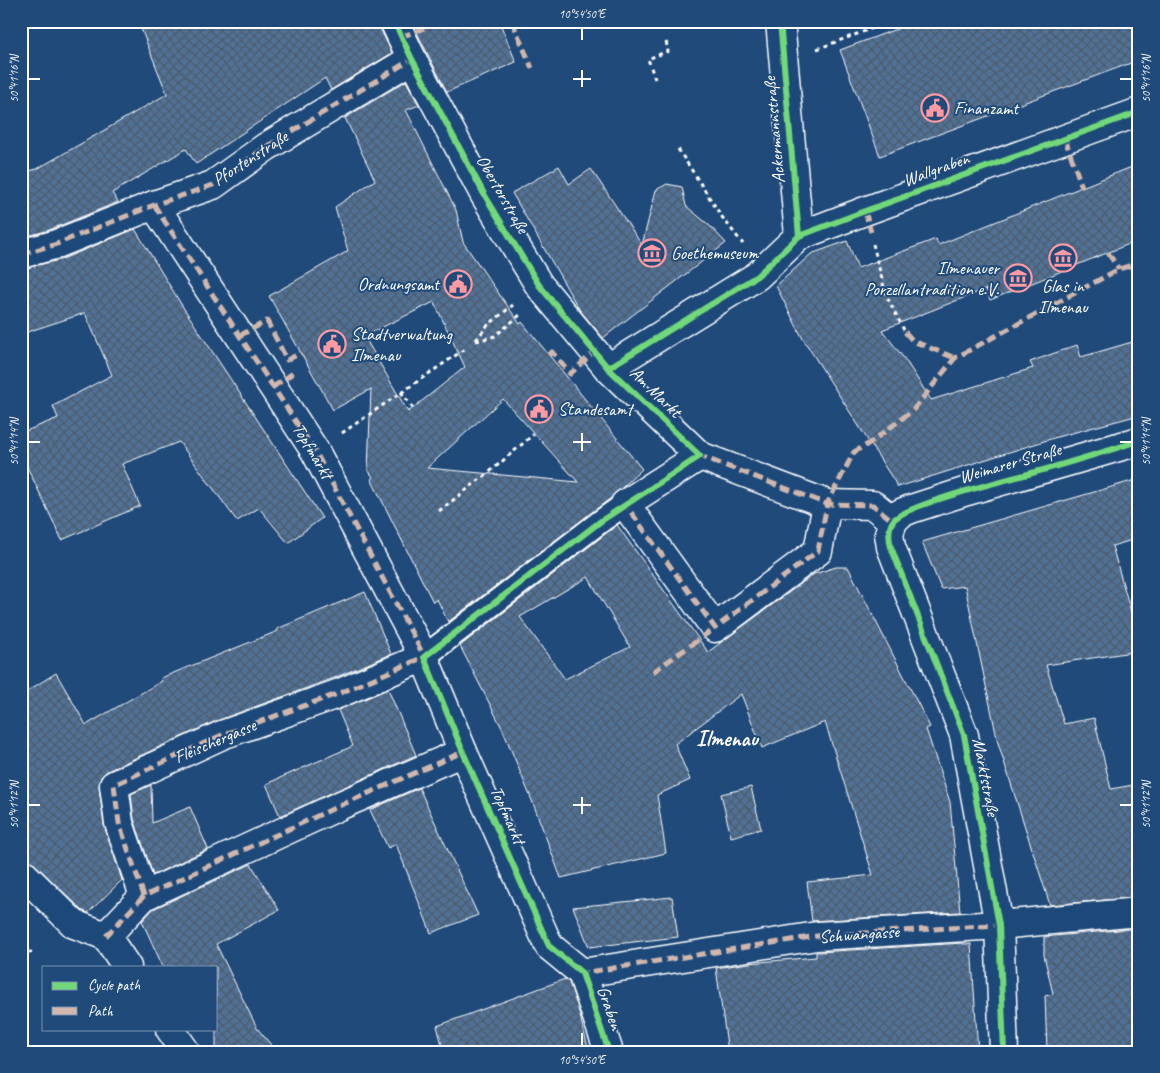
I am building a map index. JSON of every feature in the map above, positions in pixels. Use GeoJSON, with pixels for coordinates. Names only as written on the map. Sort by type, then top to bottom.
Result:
{"type":"FeatureCollection","features":[{"type":"Feature","properties":{"kind":"street","name":"Obertorstraße"},"geometry":{"type":"LineString","coordinates":[[394,21],[412,59],[484,194],[543,289],[608,368]]}},
{"type":"Feature","properties":{"kind":"street","name":"Ackermannstraße"},"geometry":{"type":"LineString","coordinates":[[780,21],[799,236]]}},
{"type":"Feature","properties":{"kind":"street","name":"Pfortenstraße"},"geometry":{"type":"LineString","coordinates":[[21,254],[54,245],[212,184],[266,147],[412,59]]}},
{"type":"Feature","properties":{"kind":"street","name":"Wallgraben"},"geometry":{"type":"LineString","coordinates":[[757,276],[799,236],[1139,112]]}},
{"type":"Feature","properties":{"kind":"street","name":"Topfmarkt"},"geometry":{"type":"LineString","coordinates":[[154,206],[315,451],[424,657],[549,946],[582,973]]}},
{"type":"Feature","properties":{"kind":"street","name":"Am Markt"},"geometry":{"type":"LineString","coordinates":[[757,276],[608,368],[700,456],[827,504],[874,505],[893,521]]}},
{"type":"Feature","properties":{"kind":"street","name":"Weimarer Straße"},"geometry":{"type":"LineString","coordinates":[[893,521],[911,509],[966,491],[1139,441]]}},
{"type":"Feature","properties":{"kind":"street"},"geometry":{"type":"LineString","coordinates":[[700,456],[626,504],[715,628],[818,551],[827,504]]}},
{"type":"Feature","properties":{"kind":"street","name":"Marktstraße"},"geometry":{"type":"LineString","coordinates":[[893,521],[889,534],[890,547],[964,735],[998,925],[1004,1052]]}},
{"type":"Feature","properties":{"kind":"street","name":"Fleischergasse"},"geometry":{"type":"LineString","coordinates":[[144,896],[119,824],[114,785],[222,735],[340,693],[424,657]]}},
{"type":"Feature","properties":{"kind":"street"},"geometry":{"type":"LineString","coordinates":[[106,936],[144,896],[341,805],[464,752]]}},
{"type":"Feature","properties":{"kind":"street"},"geometry":{"type":"LineString","coordinates":[[21,872],[74,924],[106,936],[126,966]]}},
{"type":"Feature","properties":{"kind":"street","name":"Schwangasse"},"geometry":{"type":"LineString","coordinates":[[582,973],[817,936],[998,925],[1139,912]]}},
{"type":"Feature","properties":{"kind":"street","name":"Graben"},"geometry":{"type":"LineString","coordinates":[[582,973],[609,1052]]}},
{"type":"Feature","properties":{"kind":"street"},"geometry":{"type":"LineString","coordinates":[[171,1030],[186,1052]]}},
{"type":"Feature","properties":{"kind":"lane"},"geometry":{"type":"LineString","coordinates":[[424,657],[600,521],[626,504]]}},
{"type":"Feature","properties":{"kind":"path"},"geometry":{"type":"LineString","coordinates":[[782,56],[804,54],[892,21]]}},
{"type":"Feature","properties":{"kind":"path"},"geometry":{"type":"LineString","coordinates":[[655,79],[648,59],[668,51],[666,41]]}},
{"type":"Feature","properties":{"kind":"path"},"geometry":{"type":"LineString","coordinates":[[678,149],[722,216]]}},
{"type":"Feature","properties":{"kind":"path"},"geometry":{"type":"LineString","coordinates":[[873,241],[886,295],[906,332]]}},
{"type":"Feature","properties":{"kind":"path"},"geometry":{"type":"LineString","coordinates":[[543,289],[495,336],[476,341],[487,326],[543,289]]}},
{"type":"Feature","properties":{"kind":"path"},"geometry":{"type":"LineString","coordinates":[[315,451],[465,349]]}},
{"type":"Feature","properties":{"kind":"path"},"geometry":{"type":"LineString","coordinates":[[401,392],[413,408]]}},
{"type":"Feature","properties":{"kind":"path"},"geometry":{"type":"LineString","coordinates":[[439,512],[534,434]]}},
{"type":"Feature","properties":{"kind":"path"},"geometry":{"type":"LineString","coordinates":[[21,952],[30,952],[21,963]]}},
{"type":"Feature","properties":{"kind":"building"},"geometry":{"type":"Polygon","coordinates":[[[138,21],[379,21],[380,28],[392,53],[331,90],[325,78],[196,164],[186,149],[112,193],[118,202],[49,230],[21,238],[21,173],[37,169],[167,94],[138,21]]]}},
{"type":"Feature","properties":{"kind":"building"},"geometry":{"type":"Polygon","coordinates":[[[411,21],[499,21],[516,62],[447,92],[411,21]]]}},
{"type":"Feature","properties":{"kind":"building","name":"Finanzamt"},"geometry":{"type":"Polygon","coordinates":[[[918,21],[1139,21],[1139,60],[880,156],[840,50],[918,21]]]}},
{"type":"Feature","properties":{"kind":"building"},"geometry":{"type":"Polygon","coordinates":[[[406,81],[419,105],[406,110],[456,210],[463,242],[520,324],[522,322],[642,469],[611,498],[448,622],[437,599],[433,602],[368,470],[371,389],[333,410],[269,296],[348,251],[335,207],[375,180],[345,118],[406,81]],[[434,302],[364,336],[408,412],[465,367],[434,302]],[[503,399],[427,468],[578,482],[503,399]]]}},
{"type":"Feature","properties":{"kind":"building"},"geometry":{"type":"Polygon","coordinates":[[[1139,164],[1139,240],[990,300],[986,289],[882,330],[906,361],[931,400],[1033,368],[1030,362],[1077,345],[1081,357],[1139,340],[1139,415],[1057,437],[898,487],[803,339],[776,286],[811,254],[847,241],[858,268],[936,239],[938,245],[1139,164]]]}},
{"type":"Feature","properties":{"kind":"building"},"geometry":{"type":"Polygon","coordinates":[[[559,166],[569,184],[591,169],[642,245],[656,190],[667,184],[682,187],[686,206],[709,225],[726,243],[603,338],[579,309],[512,193],[559,166]]]}},
{"type":"Feature","properties":{"kind":"building"},"geometry":{"type":"Polygon","coordinates":[[[135,229],[181,304],[322,518],[288,543],[259,508],[237,521],[179,442],[122,464],[140,506],[62,540],[21,454],[21,433],[58,418],[53,406],[112,375],[85,313],[21,334],[21,269],[60,260],[135,229]]]}},
{"type":"Feature","properties":{"kind":"building"},"geometry":{"type":"Polygon","coordinates":[[[1139,479],[1139,538],[1112,546],[1139,640],[1139,651],[1046,665],[1064,724],[1094,718],[1111,789],[1139,784],[1139,897],[1050,905],[998,743],[965,586],[941,589],[922,542],[1139,479]]]}},
{"type":"Feature","properties":{"kind":"building"},"geometry":{"type":"Polygon","coordinates":[[[617,525],[708,652],[814,574],[836,567],[848,567],[930,727],[926,729],[950,802],[960,912],[812,921],[807,882],[873,875],[825,722],[762,748],[741,694],[675,744],[690,780],[657,795],[666,853],[561,878],[502,728],[460,646],[617,525]],[[588,577],[520,617],[565,679],[630,647],[588,577]]]}},
{"type":"Feature","properties":{"kind":"building"},"geometry":{"type":"Polygon","coordinates":[[[365,592],[391,654],[334,678],[216,721],[107,771],[101,777],[99,787],[104,825],[122,880],[88,913],[83,911],[21,851],[21,695],[56,673],[86,725],[162,681],[161,678],[278,631],[277,629],[365,592]]]}},
{"type":"Feature","properties":{"kind":"building"},"geometry":{"type":"Polygon","coordinates":[[[388,689],[416,755],[280,816],[266,784],[353,746],[338,710],[388,689]]]}},
{"type":"Feature","properties":{"kind":"building"},"geometry":{"type":"Polygon","coordinates":[[[151,785],[152,823],[190,807],[208,849],[153,875],[134,819],[131,794],[151,785]]]}},
{"type":"Feature","properties":{"kind":"building"},"geometry":{"type":"Polygon","coordinates":[[[751,787],[761,829],[731,837],[721,794],[751,787]]]}},
{"type":"Feature","properties":{"kind":"building"},"geometry":{"type":"Polygon","coordinates":[[[419,788],[478,915],[431,933],[396,844],[388,848],[370,810],[419,788]]]}},
{"type":"Feature","properties":{"kind":"building"},"geometry":{"type":"Polygon","coordinates":[[[251,864],[279,910],[216,944],[257,1028],[277,1052],[216,1052],[218,966],[163,966],[142,921],[153,909],[251,864]]]}},
{"type":"Feature","properties":{"kind":"building"},"geometry":{"type":"Polygon","coordinates":[[[672,897],[678,937],[589,947],[573,907],[672,897]]]}},
{"type":"Feature","properties":{"kind":"building"},"geometry":{"type":"Polygon","coordinates":[[[1139,928],[1139,1052],[1047,1052],[1045,996],[1053,994],[1044,955],[1044,937],[1139,928]]]}},
{"type":"Feature","properties":{"kind":"building"},"geometry":{"type":"Polygon","coordinates":[[[971,944],[978,1052],[728,1052],[716,968],[816,957],[816,952],[971,944]]]}},
{"type":"Feature","properties":{"kind":"building"},"geometry":{"type":"Polygon","coordinates":[[[565,979],[569,982],[578,1008],[589,1052],[444,1052],[437,1026],[565,979]]]}},
{"type":"Feature","properties":{"kind":"marked path"},"geometry":{"type":"LineString","coordinates":[[512,21],[532,68]]}},
{"type":"Feature","properties":{"kind":"marked path"},"geometry":{"type":"LineString","coordinates":[[401,37],[424,28]]}},
{"type":"Feature","properties":{"kind":"marked path"},"geometry":{"type":"LineString","coordinates":[[21,254],[54,245],[154,205],[213,185],[266,147],[412,59]]}},
{"type":"Feature","properties":{"kind":"marked path"},"geometry":{"type":"LineString","coordinates":[[1065,139],[1082,187]]}},
{"type":"Feature","properties":{"kind":"marked path"},"geometry":{"type":"LineString","coordinates":[[154,205],[315,451],[426,660]]}},
{"type":"Feature","properties":{"kind":"marked path"},"geometry":{"type":"LineString","coordinates":[[865,211],[871,232]]}},
{"type":"Feature","properties":{"kind":"marked path"},"geometry":{"type":"LineString","coordinates":[[1108,253],[1119,269]]}},
{"type":"Feature","properties":{"kind":"marked path"},"geometry":{"type":"LineString","coordinates":[[629,502],[625,504],[715,628],[818,551],[827,504],[854,452],[870,443],[913,410],[955,358],[1119,269],[1139,263]]}},
{"type":"Feature","properties":{"kind":"marked path"},"geometry":{"type":"LineString","coordinates":[[239,336],[267,321],[287,360],[301,353]]}},
{"type":"Feature","properties":{"kind":"marked path"},"geometry":{"type":"LineString","coordinates":[[905,332],[913,341],[955,358]]}},
{"type":"Feature","properties":{"kind":"marked path"},"geometry":{"type":"LineString","coordinates":[[549,355],[552,352],[570,374],[595,351]]}},
{"type":"Feature","properties":{"kind":"marked path"},"geometry":{"type":"LineString","coordinates":[[273,387],[293,373]]}},
{"type":"Feature","properties":{"kind":"marked path"},"geometry":{"type":"LineString","coordinates":[[698,454],[827,504],[873,505],[893,521]]}},
{"type":"Feature","properties":{"kind":"marked path"},"geometry":{"type":"LineString","coordinates":[[653,672],[715,628]]}},
{"type":"Feature","properties":{"kind":"marked path"},"geometry":{"type":"LineString","coordinates":[[144,896],[119,823],[114,785],[222,735],[340,693],[424,657]]}},
{"type":"Feature","properties":{"kind":"marked path"},"geometry":{"type":"LineString","coordinates":[[106,936],[144,896],[341,805],[463,752]]}},
{"type":"Feature","properties":{"kind":"marked path"},"geometry":{"type":"LineString","coordinates":[[578,970],[582,973],[817,936],[999,925],[999,928]]}},
{"type":"Feature","properties":{"kind":"cycle path"},"geometry":{"type":"LineString","coordinates":[[394,21],[412,59],[484,194],[539,285],[608,368],[700,456],[601,521],[424,657],[463,752],[549,946],[582,973],[609,1052]]}},
{"type":"Feature","properties":{"kind":"cycle path"},"geometry":{"type":"LineString","coordinates":[[780,21],[799,236]]}},
{"type":"Feature","properties":{"kind":"cycle path"},"geometry":{"type":"LineString","coordinates":[[608,368],[757,276],[799,236],[1139,112]]}},
{"type":"Feature","properties":{"kind":"cycle path"},"geometry":{"type":"LineString","coordinates":[[1004,1052],[999,925],[964,735],[891,547],[890,527],[893,521],[901,515],[935,500],[1139,441]]}},
{"type":"Feature","properties":{"kind":"place","name":"Finanzamt"},"geometry":{"type":"Point","coordinates":[935,108]}},
{"type":"Feature","properties":{"kind":"place","name":"Goethemuseum"},"geometry":{"type":"Point","coordinates":[652,253]}},
{"type":"Feature","properties":{"kind":"place","name":"Glas in Ilmenau"},"geometry":{"type":"Point","coordinates":[1063,258]}},
{"type":"Feature","properties":{"kind":"place","name":"Ilmenauer Porzellantradition e.V."},"geometry":{"type":"Point","coordinates":[1018,278]}},
{"type":"Feature","properties":{"kind":"place","name":"Ordnungsamt"},"geometry":{"type":"Point","coordinates":[458,284]}},
{"type":"Feature","properties":{"kind":"place","name":"Stadtverwaltung Ilmenau"},"geometry":{"type":"Point","coordinates":[332,344]}},
{"type":"Feature","properties":{"kind":"place","name":"Standesamt"},"geometry":{"type":"Point","coordinates":[539,409]}},
{"type":"Feature","properties":{"kind":"district","name":"Ilmenau"},"geometry":{"type":"Point","coordinates":[727,738]}}]}
